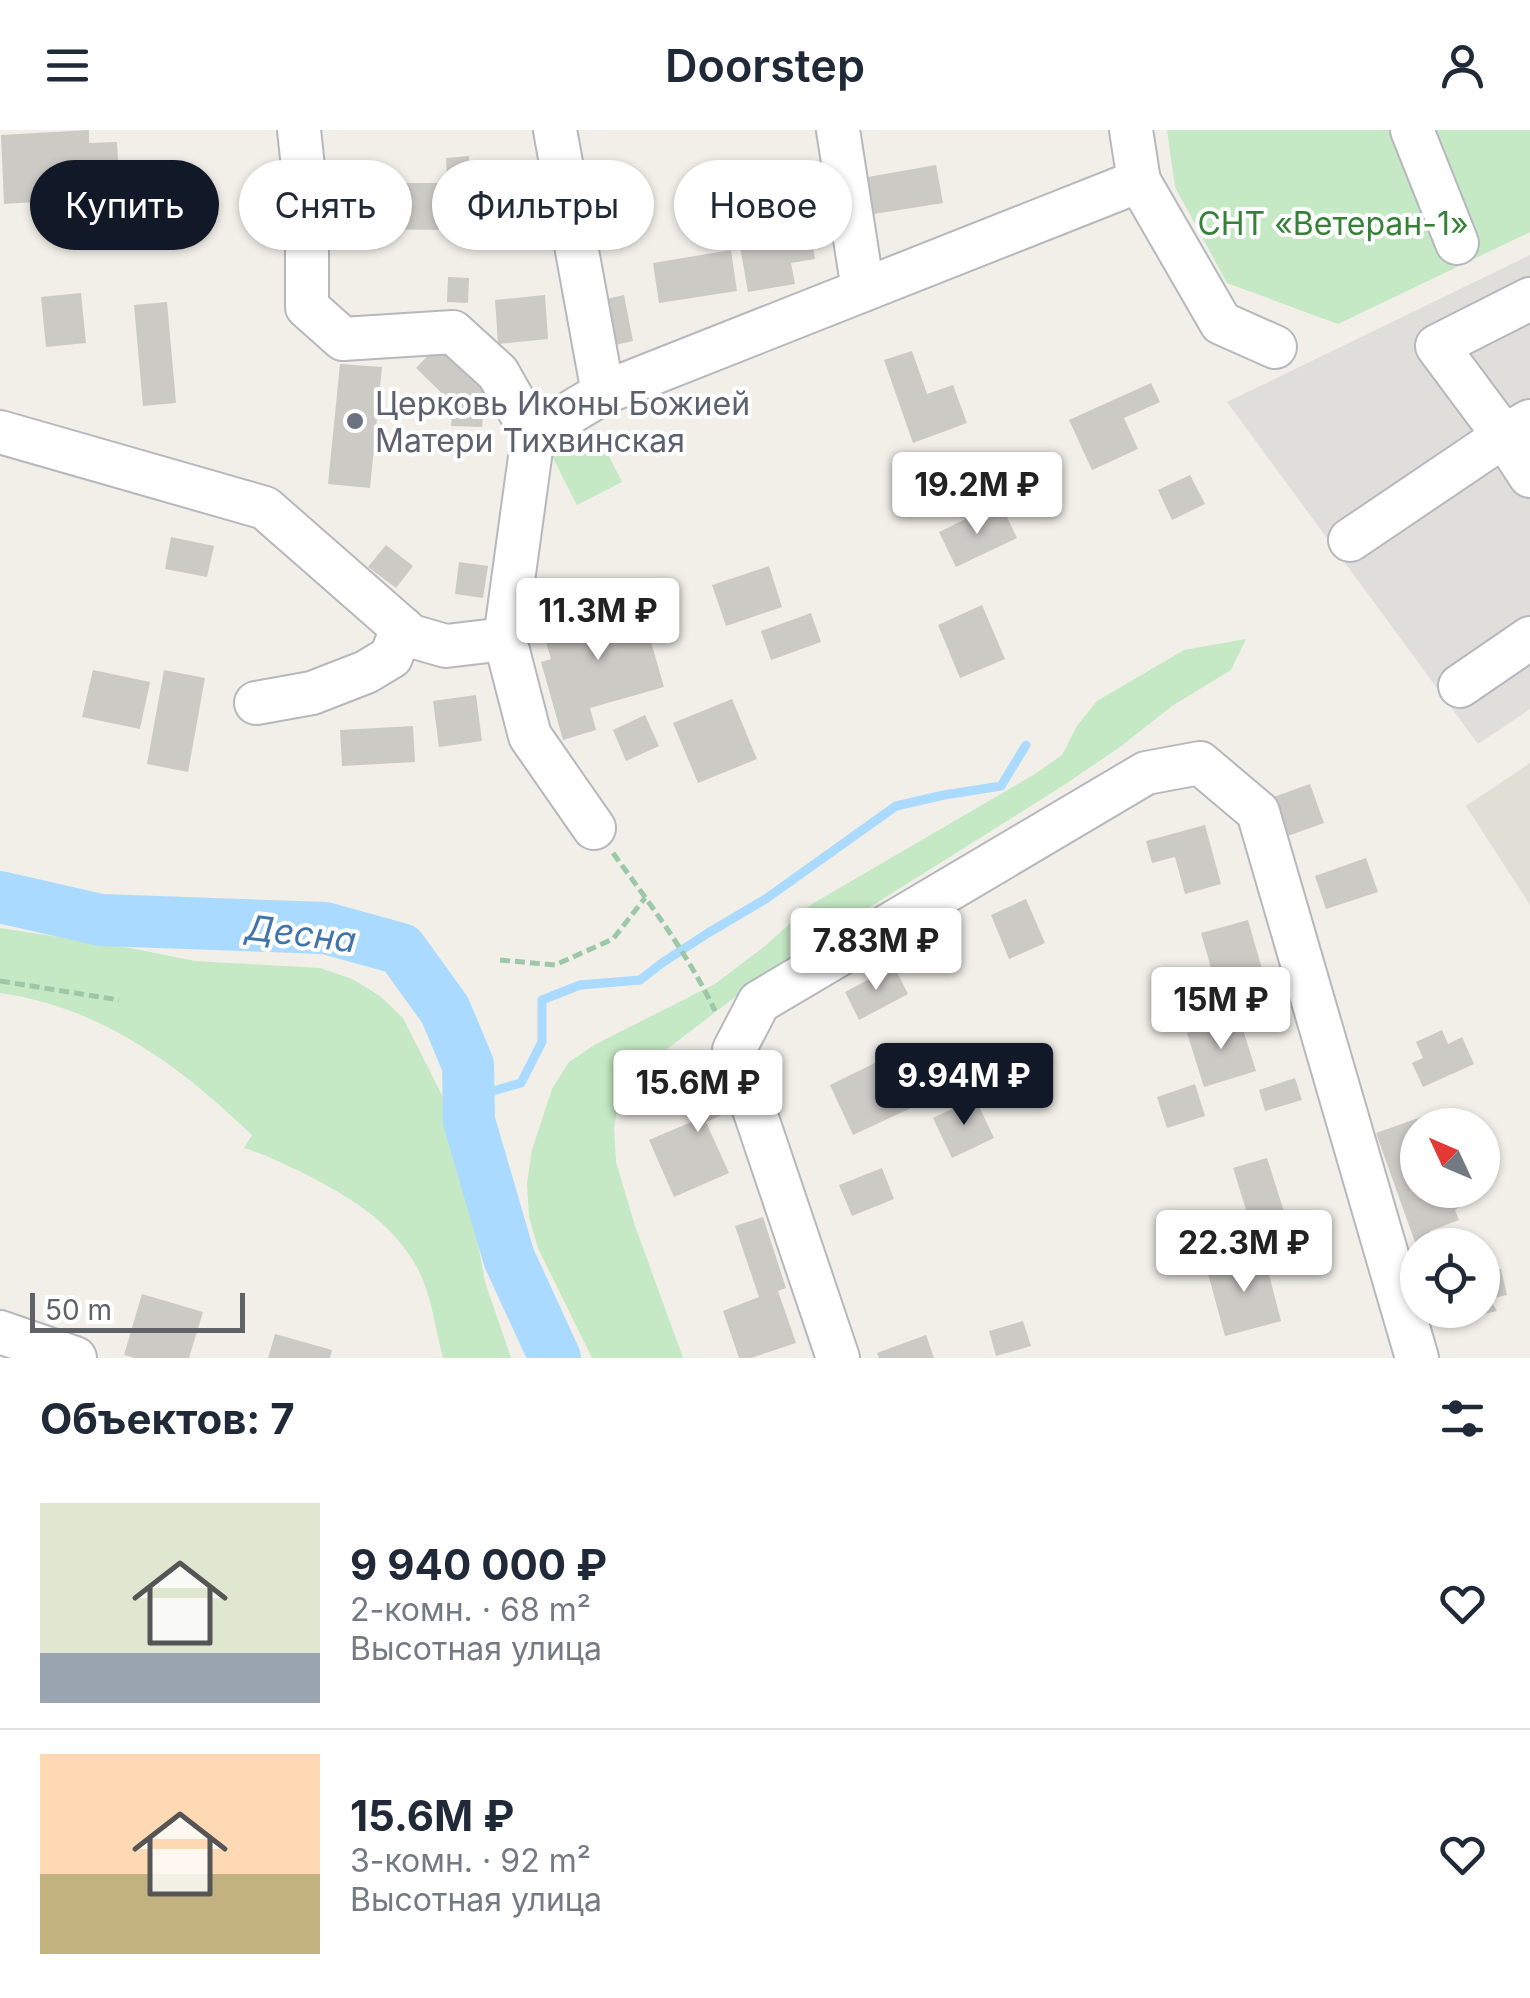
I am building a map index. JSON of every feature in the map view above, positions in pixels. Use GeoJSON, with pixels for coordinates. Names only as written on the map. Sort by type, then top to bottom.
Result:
{"type":"FeatureCollection","features":[{"type":"Feature","properties":{"kind":"street"},"geometry":{"type":"LineString","coordinates":[[298,130],[306,204],[307,307],[342,339],[453,332],[498,374],[534,435],[505,639],[530,736],[594,828]]}},
{"type":"Feature","properties":{"kind":"street"},"geometry":{"type":"LineString","coordinates":[[555,130],[603,393]]}},
{"type":"Feature","properties":{"kind":"street"},"geometry":{"type":"LineString","coordinates":[[838,130],[863,290]]}},
{"type":"Feature","properties":{"kind":"street"},"geometry":{"type":"LineString","coordinates":[[1131,130],[1139,181],[1221,323],[1275,347]]}},
{"type":"Feature","properties":{"kind":"street"},"geometry":{"type":"LineString","coordinates":[[1412,130],[1457,243]]}},
{"type":"Feature","properties":{"kind":"street"},"geometry":{"type":"LineString","coordinates":[[534,435],[603,393],[1139,181]]}},
{"type":"Feature","properties":{"kind":"street"},"geometry":{"type":"LineString","coordinates":[[1530,299],[1438,346],[1517,428],[1530,476]]}},
{"type":"Feature","properties":{"kind":"street"},"geometry":{"type":"LineString","coordinates":[[1350,540],[1517,428]]}},
{"type":"Feature","properties":{"kind":"street"},"geometry":{"type":"LineString","coordinates":[[0,432],[265,508],[411,636],[446,646],[505,639]]}},
{"type":"Feature","properties":{"kind":"street"},"geometry":{"type":"LineString","coordinates":[[256,703],[312,693],[366,672],[390,657],[402,628]]}},
{"type":"Feature","properties":{"kind":"street"},"geometry":{"type":"LineString","coordinates":[[1460,686],[1530,638]]}},
{"type":"Feature","properties":{"kind":"street"},"geometry":{"type":"LineString","coordinates":[[838,1358],[734,1050],[759,1002],[1146,772],[1200,763],[1258,812],[1417,1358]]}},
{"type":"Feature","properties":{"kind":"street"},"geometry":{"type":"LineString","coordinates":[[0,1332],[75,1358]]}},
{"type":"Feature","properties":{"kind":"path"},"geometry":{"type":"LineString","coordinates":[[594,828],[697,974]]}},
{"type":"Feature","properties":{"kind":"path"},"geometry":{"type":"LineString","coordinates":[[500,960],[555,965],[613,939],[645,898]]}},
{"type":"Feature","properties":{"kind":"path"},"geometry":{"type":"LineString","coordinates":[[0,981],[120,1000]]}},
{"type":"Feature","properties":{"kind":"shaded area"},"geometry":{"type":"Polygon","coordinates":[[[1530,255],[1530,709],[1478,744],[1227,402],[1530,255]]]}},
{"type":"Feature","properties":{"kind":"shaded area"},"geometry":{"type":"Polygon","coordinates":[[[1530,763],[1530,905],[1466,806],[1530,763]]]}},
{"type":"Feature","properties":{"kind":"green space","name":"СНТ «Ветеран-1»"},"geometry":{"type":"Polygon","coordinates":[[[1167,130],[1530,130],[1530,232],[1338,324],[1227,283],[1175,187],[1167,130]]]}},
{"type":"Feature","properties":{"kind":"green space"},"geometry":{"type":"Polygon","coordinates":[[[595,429],[622,482],[577,505],[550,452],[595,429]]]}},
{"type":"Feature","properties":{"kind":"green space"},"geometry":{"type":"Polygon","coordinates":[[[1246,639],[1231,670],[1172,706],[1064,785],[773,968],[641,1069],[620,1095],[614,1128],[616,1162],[683,1358],[592,1358],[538,1248],[529,1217],[527,1183],[532,1150],[552,1089],[569,1062],[596,1044],[715,984],[812,904],[1035,774],[1062,755],[1077,726],[1097,701],[1184,650],[1246,639]]]}},
{"type":"Feature","properties":{"kind":"green space"},"geometry":{"type":"Polygon","coordinates":[[[0,928],[195,961],[320,968],[352,979],[380,996],[403,1018],[455,1121],[485,1282],[511,1358],[443,1358],[423,1279],[407,1252],[382,1223],[335,1190],[244,1148],[252,1135],[167,1063],[137,1043],[72,1011],[0,993],[0,928]]]}},
{"type":"Feature","properties":{"kind":"building"},"geometry":{"type":"Polygon","coordinates":[[[89,130],[89,143],[117,142],[118,160],[30,160],[30,202],[4,204],[1,135],[89,130]]]}},
{"type":"Feature","properties":{"kind":"building"},"geometry":{"type":"Polygon","coordinates":[[[469,156],[469,160],[446,160],[469,156]]]}},
{"type":"Feature","properties":{"kind":"building"},"geometry":{"type":"Polygon","coordinates":[[[936,165],[943,203],[874,214],[868,177],[936,165]]]}},
{"type":"Feature","properties":{"kind":"building"},"geometry":{"type":"Polygon","coordinates":[[[412,183],[432,183],[432,230],[412,230],[412,183]]]}},
{"type":"Feature","properties":{"kind":"building"},"geometry":{"type":"Polygon","coordinates":[[[731,250],[737,291],[659,303],[653,263],[731,250]]]}},
{"type":"Feature","properties":{"kind":"building"},"geometry":{"type":"Polygon","coordinates":[[[741,250],[813,250],[815,259],[791,263],[795,284],[748,292],[741,250]]]}},
{"type":"Feature","properties":{"kind":"building"},"geometry":{"type":"Polygon","coordinates":[[[448,277],[469,278],[468,303],[447,302],[448,277]]]}},
{"type":"Feature","properties":{"kind":"building"},"geometry":{"type":"Polygon","coordinates":[[[81,293],[86,343],[46,347],[41,297],[81,293]]]}},
{"type":"Feature","properties":{"kind":"building"},"geometry":{"type":"Polygon","coordinates":[[[545,295],[548,339],[498,344],[495,300],[545,295]]]}},
{"type":"Feature","properties":{"kind":"building"},"geometry":{"type":"Polygon","coordinates":[[[624,295],[633,341],[602,348],[593,302],[624,295]]]}},
{"type":"Feature","properties":{"kind":"building"},"geometry":{"type":"Polygon","coordinates":[[[167,302],[176,403],[143,406],[134,305],[167,302]]]}},
{"type":"Feature","properties":{"kind":"building"},"geometry":{"type":"Polygon","coordinates":[[[439,344],[485,388],[482,427],[451,426],[453,404],[416,368],[439,344]]]}},
{"type":"Feature","properties":{"kind":"building"},"geometry":{"type":"Polygon","coordinates":[[[912,351],[927,394],[953,385],[967,423],[913,443],[884,360],[912,351]]]}},
{"type":"Feature","properties":{"kind":"building"},"geometry":{"type":"Polygon","coordinates":[[[340,364],[382,367],[370,488],[328,484],[340,364]]]}},
{"type":"Feature","properties":{"kind":"building"},"geometry":{"type":"Polygon","coordinates":[[[1151,383],[1160,402],[1124,418],[1138,449],[1092,470],[1069,420],[1151,383]]]}},
{"type":"Feature","properties":{"kind":"building"},"geometry":{"type":"Polygon","coordinates":[[[1190,475],[1205,504],[1172,520],[1158,490],[1190,475]]]}},
{"type":"Feature","properties":{"kind":"building"},"geometry":{"type":"Polygon","coordinates":[[[1004,511],[1017,538],[956,567],[939,532],[976,514],[980,523],[1004,511]]]}},
{"type":"Feature","properties":{"kind":"building"},"geometry":{"type":"Polygon","coordinates":[[[171,537],[214,546],[207,577],[165,569],[171,537]]]}},
{"type":"Feature","properties":{"kind":"building"},"geometry":{"type":"Polygon","coordinates":[[[386,545],[413,566],[396,588],[368,567],[386,545]]]}},
{"type":"Feature","properties":{"kind":"building"},"geometry":{"type":"Polygon","coordinates":[[[459,562],[488,566],[483,598],[455,594],[459,562]]]}},
{"type":"Feature","properties":{"kind":"building"},"geometry":{"type":"Polygon","coordinates":[[[769,566],[782,607],[726,626],[712,585],[769,566]]]}},
{"type":"Feature","properties":{"kind":"building"},"geometry":{"type":"Polygon","coordinates":[[[638,597],[664,687],[590,708],[596,730],[563,740],[541,662],[551,659],[541,625],[638,597]]]}},
{"type":"Feature","properties":{"kind":"building"},"geometry":{"type":"Polygon","coordinates":[[[982,605],[1005,659],[960,678],[938,625],[982,605]]]}},
{"type":"Feature","properties":{"kind":"building"},"geometry":{"type":"Polygon","coordinates":[[[811,613],[821,642],[771,660],[761,631],[811,613]]]}},
{"type":"Feature","properties":{"kind":"building"},"geometry":{"type":"Polygon","coordinates":[[[93,670],[150,682],[140,729],[82,717],[93,670]]]}},
{"type":"Feature","properties":{"kind":"building"},"geometry":{"type":"Polygon","coordinates":[[[164,670],[205,678],[188,772],[147,764],[164,670]]]}},
{"type":"Feature","properties":{"kind":"building"},"geometry":{"type":"Polygon","coordinates":[[[476,695],[482,741],[439,747],[433,701],[476,695]]]}},
{"type":"Feature","properties":{"kind":"building"},"geometry":{"type":"Polygon","coordinates":[[[732,699],[757,759],[698,783],[673,723],[732,699]]]}},
{"type":"Feature","properties":{"kind":"building"},"geometry":{"type":"Polygon","coordinates":[[[645,715],[659,746],[626,761],[613,730],[645,715]]]}},
{"type":"Feature","properties":{"kind":"building"},"geometry":{"type":"Polygon","coordinates":[[[413,726],[415,762],[342,766],[340,730],[413,726]]]}},
{"type":"Feature","properties":{"kind":"building"},"geometry":{"type":"Polygon","coordinates":[[[1310,784],[1324,823],[1279,839],[1265,800],[1310,784]]]}},
{"type":"Feature","properties":{"kind":"building"},"geometry":{"type":"Polygon","coordinates":[[[1205,825],[1221,884],[1185,894],[1175,857],[1152,863],[1146,841],[1205,825]]]}},
{"type":"Feature","properties":{"kind":"building"},"geometry":{"type":"Polygon","coordinates":[[[1366,858],[1378,892],[1326,909],[1315,876],[1366,858]]]}},
{"type":"Feature","properties":{"kind":"building"},"geometry":{"type":"Polygon","coordinates":[[[1026,899],[1045,943],[1009,959],[991,915],[1026,899]]]}},
{"type":"Feature","properties":{"kind":"building"},"geometry":{"type":"Polygon","coordinates":[[[1248,920],[1262,969],[1215,982],[1201,933],[1248,920]]]}},
{"type":"Feature","properties":{"kind":"building"},"geometry":{"type":"Polygon","coordinates":[[[894,966],[908,994],[859,1020],[845,992],[894,966]]]}},
{"type":"Feature","properties":{"kind":"building"},"geometry":{"type":"Polygon","coordinates":[[[1239,1017],[1256,1071],[1204,1087],[1187,1033],[1239,1017]]]}},
{"type":"Feature","properties":{"kind":"building"},"geometry":{"type":"Polygon","coordinates":[[[1442,1030],[1448,1044],[1462,1037],[1474,1064],[1423,1087],[1412,1063],[1423,1058],[1416,1042],[1442,1030]]]}},
{"type":"Feature","properties":{"kind":"building"},"geometry":{"type":"Polygon","coordinates":[[[887,1057],[911,1108],[853,1135],[830,1085],[887,1057]]]}},
{"type":"Feature","properties":{"kind":"building"},"geometry":{"type":"Polygon","coordinates":[[[729,1068],[745,1105],[706,1122],[729,1173],[674,1197],[649,1140],[696,1120],[682,1089],[729,1068]]]}},
{"type":"Feature","properties":{"kind":"building"},"geometry":{"type":"Polygon","coordinates":[[[1295,1078],[1302,1100],[1265,1111],[1259,1090],[1295,1078]]]}},
{"type":"Feature","properties":{"kind":"building"},"geometry":{"type":"Polygon","coordinates":[[[1195,1084],[1205,1116],[1167,1128],[1157,1097],[1195,1084]]]}},
{"type":"Feature","properties":{"kind":"building"},"geometry":{"type":"Polygon","coordinates":[[[975,1098],[994,1138],[952,1158],[933,1118],[975,1098]]]}},
{"type":"Feature","properties":{"kind":"building"},"geometry":{"type":"Polygon","coordinates":[[[1400,1125],[1400,1200],[1376,1133],[1400,1125]]]}},
{"type":"Feature","properties":{"kind":"building"},"geometry":{"type":"Polygon","coordinates":[[[1267,1158],[1287,1221],[1253,1232],[1233,1168],[1267,1158]]]}},
{"type":"Feature","properties":{"kind":"building"},"geometry":{"type":"Polygon","coordinates":[[[882,1168],[894,1199],[852,1216],[839,1185],[882,1168]]]}},
{"type":"Feature","properties":{"kind":"building"},"geometry":{"type":"Polygon","coordinates":[[[1403,1208],[1458,1208],[1455,1210],[1459,1220],[1438,1228],[1410,1228],[1403,1208]]]}},
{"type":"Feature","properties":{"kind":"building"},"geometry":{"type":"Polygon","coordinates":[[[763,1217],[786,1288],[778,1291],[796,1343],[751,1358],[739,1358],[723,1311],[759,1297],[735,1226],[763,1217]]]}},
{"type":"Feature","properties":{"kind":"building"},"geometry":{"type":"Polygon","coordinates":[[[1264,1255],[1281,1321],[1225,1336],[1207,1270],[1264,1255]]]}},
{"type":"Feature","properties":{"kind":"building"},"geometry":{"type":"Polygon","coordinates":[[[1500,1269],[1507,1295],[1500,1297],[1500,1269]]]}},
{"type":"Feature","properties":{"kind":"building"},"geometry":{"type":"Polygon","coordinates":[[[142,1294],[203,1312],[189,1358],[124,1355],[142,1294]]]}},
{"type":"Feature","properties":{"kind":"building"},"geometry":{"type":"Polygon","coordinates":[[[1023,1321],[1031,1346],[996,1356],[989,1331],[1023,1321]]]}},
{"type":"Feature","properties":{"kind":"building"},"geometry":{"type":"Polygon","coordinates":[[[275,1334],[332,1350],[330,1358],[268,1358],[275,1334]]]}},
{"type":"Feature","properties":{"kind":"building"},"geometry":{"type":"Polygon","coordinates":[[[926,1335],[934,1358],[879,1358],[877,1353],[926,1335]]]}},
{"type":"Feature","properties":{"kind":"waterway"},"geometry":{"type":"LineString","coordinates":[[468,1094],[521,1083],[542,1042],[542,1000],[580,985],[640,980],[764,900],[896,806],[1001,786],[1026,745]]}},
{"type":"Feature","properties":{"kind":"waterway","name":"Десна"},"geometry":{"type":"LineString","coordinates":[[0,897],[101,920],[325,928],[401,949],[445,1010],[468,1065],[469,1121],[509,1258],[555,1358]]}},
{"type":"Feature","properties":{"kind":"place","name":"Церковь Иконы Божией Матери Тихвинская"},"geometry":{"type":"Point","coordinates":[355,421]}}]}
